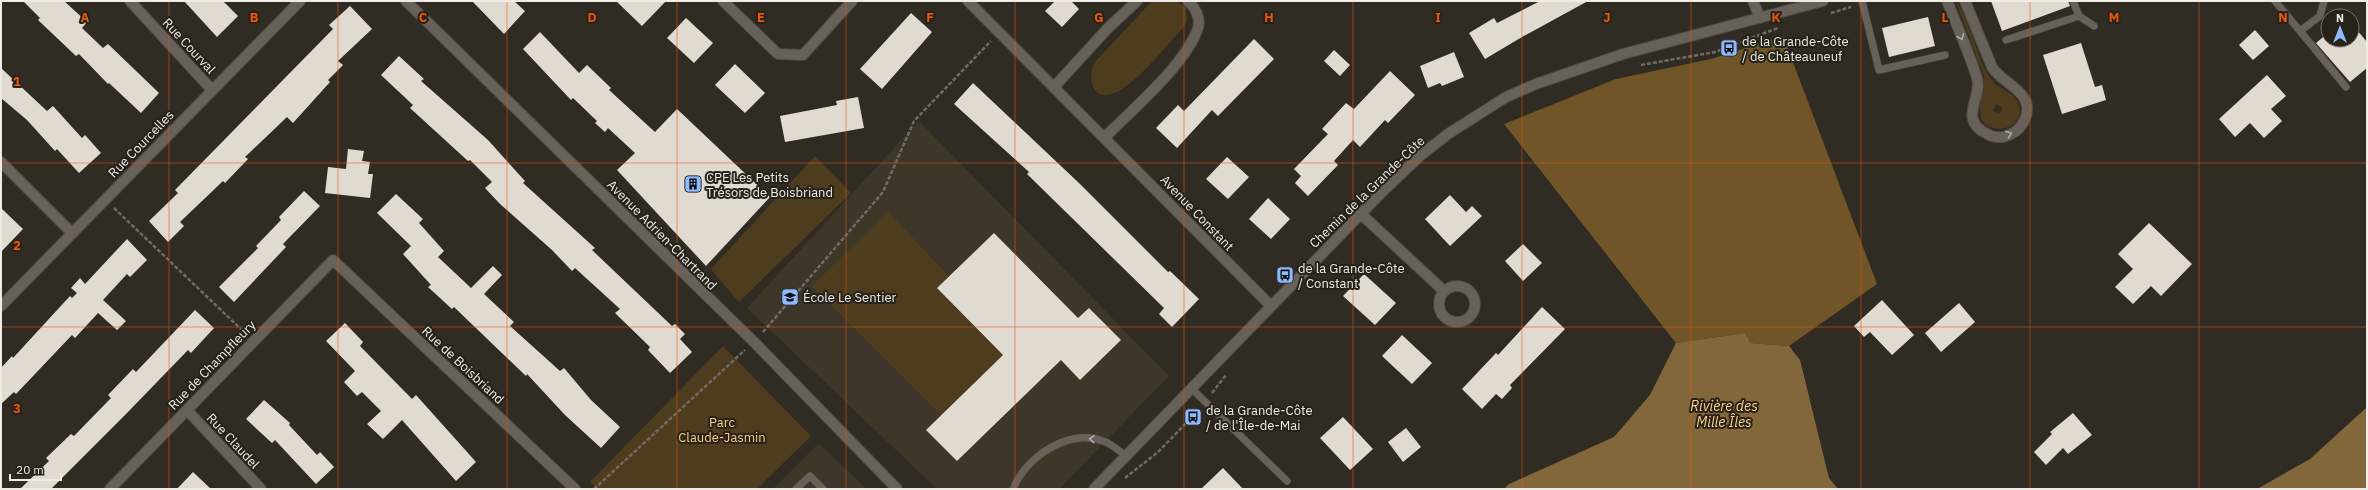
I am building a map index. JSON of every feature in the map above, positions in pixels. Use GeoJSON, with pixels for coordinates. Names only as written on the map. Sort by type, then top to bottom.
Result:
{"type":"FeatureCollection","features":[{"type":"Feature","properties":{"kind":"street","name":"Rue Courval"},"geometry":{"type":"LineString","coordinates":[[130,1],[212,90]]}},
{"type":"Feature","properties":{"kind":"street","name":"Rue Courcelles"},"geometry":{"type":"LineString","coordinates":[[1,306],[300,1]]}},
{"type":"Feature","properties":{"kind":"street","name":"Avenue Adrien-Chartrand"},"geometry":{"type":"LineString","coordinates":[[406,1],[754,342],[898,489]]}},
{"type":"Feature","properties":{"kind":"street"},"geometry":{"type":"LineString","coordinates":[[723,1],[778,54],[803,55],[852,1]]}},
{"type":"Feature","properties":{"kind":"street","name":"Avenue Constant"},"geometry":{"type":"LineString","coordinates":[[968,1],[1105,137],[1270,306]]}},
{"type":"Feature","properties":{"kind":"street"},"geometry":{"type":"LineString","coordinates":[[1054,87],[1108,28],[1137,1]]}},
{"type":"Feature","properties":{"kind":"street"},"geometry":{"type":"LineString","coordinates":[[1105,137],[1154,89],[1189,46],[1198,26],[1196,8],[1188,1]]}},
{"type":"Feature","properties":{"kind":"street"},"geometry":{"type":"LineString","coordinates":[[1753,1],[1760,18]]}},
{"type":"Feature","properties":{"kind":"street","name":"Chemin de la Grande-Côte"},"geometry":{"type":"LineString","coordinates":[[1094,489],[1192,389],[1270,306],[1361,214],[1434,144],[1506,97],[1585,65],[1823,1]]}},
{"type":"Feature","properties":{"kind":"street"},"geometry":{"type":"LineString","coordinates":[[1947,1],[1978,82],[1972,106],[1973,119],[1977,126],[1994,137],[2008,136],[2019,129],[2023,123],[2027,110],[2027,103],[2019,90],[1999,77],[1992,67],[1965,1]]}},
{"type":"Feature","properties":{"kind":"street"},"geometry":{"type":"LineString","coordinates":[[1,162],[72,234]]}},
{"type":"Feature","properties":{"kind":"street"},"geometry":{"type":"LineString","coordinates":[[1361,214],[1444,291]]}},
{"type":"Feature","properties":{"kind":"street","name":"Rue de Champfleury"},"geometry":{"type":"LineString","coordinates":[[110,489],[333,260]]}},
{"type":"Feature","properties":{"kind":"street","name":"Rue de Boisbriand"},"geometry":{"type":"LineString","coordinates":[[333,260],[575,489]]}},
{"type":"Feature","properties":{"kind":"street","name":"Rue Claudel"},"geometry":{"type":"LineString","coordinates":[[187,410],[261,489]]}},
{"type":"Feature","properties":{"kind":"lane"},"geometry":{"type":"LineString","coordinates":[[1862,1],[1880,70],[1945,55]]}},
{"type":"Feature","properties":{"kind":"lane"},"geometry":{"type":"LineString","coordinates":[[2073,1],[2078,16],[2094,26]]}},
{"type":"Feature","properties":{"kind":"lane"},"geometry":{"type":"LineString","coordinates":[[2275,1],[2346,87]]}},
{"type":"Feature","properties":{"kind":"lane"},"geometry":{"type":"LineString","coordinates":[[2300,31],[2320,16],[2324,1]]}},
{"type":"Feature","properties":{"kind":"lane"},"geometry":{"type":"LineString","coordinates":[[2006,40],[2078,16]]}},
{"type":"Feature","properties":{"kind":"lane"},"geometry":{"type":"LineString","coordinates":[[1192,389],[1287,481]]}},
{"type":"Feature","properties":{"kind":"lane"},"geometry":{"type":"LineString","coordinates":[[1013,489],[1019,476],[1036,458],[1062,443],[1095,438],[1111,444],[1126,456]]}},
{"type":"Feature","properties":{"kind":"lane"},"geometry":{"type":"LineString","coordinates":[[796,489],[810,476],[823,489]]}},
{"type":"Feature","properties":{"kind":"path"},"geometry":{"type":"LineString","coordinates":[[1639,65],[1716,52],[1783,26]]}},
{"type":"Feature","properties":{"kind":"path"},"geometry":{"type":"LineString","coordinates":[[594,489],[754,342],[883,192],[914,121],[1000,32]]}},
{"type":"Feature","properties":{"kind":"path"},"geometry":{"type":"LineString","coordinates":[[105,200],[254,341]]}},
{"type":"Feature","properties":{"kind":"path"},"geometry":{"type":"LineString","coordinates":[[1122,481],[1158,452],[1202,406]]}},
{"type":"Feature","properties":{"kind":"shaded area"},"geometry":{"type":"Polygon","coordinates":[[[1783,36],[1877,284],[1789,346],[1749,343],[1745,333],[1676,343],[1504,124],[1616,79],[1711,59],[1783,36]]]}},
{"type":"Feature","properties":{"kind":"shaded area","name":"École Le Sentier"},"geometry":{"type":"Polygon","coordinates":[[[919,121],[1169,376],[1059,489],[937,489],[747,308],[919,121]],[[888,211],[941,415],[926,430],[957,461],[1061,360],[1081,379],[1121,340],[1089,308],[1078,318],[994,233],[949,276],[888,211]]]}},
{"type":"Feature","properties":{"kind":"shaded area"},"geometry":{"type":"Polygon","coordinates":[[[819,443],[866,489],[773,489],[819,443]]]}},
{"type":"Feature","properties":{"kind":"green space"},"geometry":{"type":"Polygon","coordinates":[[[1155,1],[1177,1],[1186,8],[1187,21],[1183,28],[1147,67],[1126,86],[1117,92],[1108,95],[1102,95],[1097,92],[1094,89],[1091,78],[1094,63],[1150,3],[1155,1]]]}},
{"type":"Feature","properties":{"kind":"green space"},"geometry":{"type":"Polygon","coordinates":[[[1956,2],[1962,11],[1982,63],[1988,74],[1995,84],[2015,98],[2019,106],[2020,114],[2013,125],[1999,129],[1992,128],[1986,125],[1981,119],[1980,108],[1984,87],[1984,76],[1956,2]],[[1996,104],[1993,111],[2000,113],[2002,107],[1996,104]]]}},
{"type":"Feature","properties":{"kind":"green space"},"geometry":{"type":"Polygon","coordinates":[[[815,156],[851,193],[739,302],[708,266],[711,269],[815,156]]]}},
{"type":"Feature","properties":{"kind":"green space"},"geometry":{"type":"Polygon","coordinates":[[[888,211],[949,276],[937,288],[1003,355],[941,415],[812,286],[888,211]]]}},
{"type":"Feature","properties":{"kind":"green space","name":"Parc Claude-Jasmin"},"geometry":{"type":"Polygon","coordinates":[[[723,346],[811,436],[757,489],[598,489],[590,482],[723,346]]]}},
{"type":"Feature","properties":{"kind":"water","name":"Rivière des Mille Îles"},"geometry":{"type":"Polygon","coordinates":[[[1745,333],[1750,343],[1789,346],[1800,360],[1829,478],[1838,489],[1504,489],[1509,484],[1614,437],[1650,395],[1676,343],[1745,333]]]}},
{"type":"Feature","properties":{"kind":"water"},"geometry":{"type":"Polygon","coordinates":[[[2367,407],[2367,489],[2257,489],[2310,459],[2367,407]]]}},
{"type":"Feature","properties":{"kind":"building"},"geometry":{"type":"Polygon","coordinates":[[[23,1],[64,1],[87,22],[82,28],[103,48],[108,44],[159,93],[141,113],[109,83],[108,84],[79,54],[76,56],[38,20],[40,18],[23,1]]]}},
{"type":"Feature","properties":{"kind":"building"},"geometry":{"type":"Polygon","coordinates":[[[184,1],[223,1],[238,16],[217,37],[184,1]]]}},
{"type":"Feature","properties":{"kind":"building"},"geometry":{"type":"Polygon","coordinates":[[[472,1],[514,1],[525,11],[504,34],[472,1]]]}},
{"type":"Feature","properties":{"kind":"building"},"geometry":{"type":"Polygon","coordinates":[[[616,1],[666,1],[642,26],[616,1]]]}},
{"type":"Feature","properties":{"kind":"building"},"geometry":{"type":"Polygon","coordinates":[[[1055,1],[1071,1],[1079,9],[1062,27],[1045,11],[1055,1]]]}},
{"type":"Feature","properties":{"kind":"building"},"geometry":{"type":"Polygon","coordinates":[[[1540,1],[1588,1],[1485,59],[1469,33],[1494,18],[1497,23],[1540,1]]]}},
{"type":"Feature","properties":{"kind":"building"},"geometry":{"type":"Polygon","coordinates":[[[1991,1],[2068,1],[2070,6],[2002,31],[1991,1]]]}},
{"type":"Feature","properties":{"kind":"building"},"geometry":{"type":"Polygon","coordinates":[[[350,6],[372,29],[338,61],[343,65],[328,80],[330,82],[293,123],[287,117],[245,157],[248,159],[225,183],[223,181],[180,222],[184,226],[168,242],[149,221],[178,193],[175,190],[333,29],[329,25],[350,6]]]}},
{"type":"Feature","properties":{"kind":"building"},"geometry":{"type":"Polygon","coordinates":[[[911,13],[932,32],[882,89],[860,69],[911,13]]]}},
{"type":"Feature","properties":{"kind":"building"},"geometry":{"type":"Polygon","coordinates":[[[1928,17],[1935,46],[1889,57],[1882,28],[1928,17]]]}},
{"type":"Feature","properties":{"kind":"building"},"geometry":{"type":"Polygon","coordinates":[[[686,18],[713,43],[694,63],[667,38],[686,18]]]}},
{"type":"Feature","properties":{"kind":"building"},"geometry":{"type":"Polygon","coordinates":[[[2255,30],[2269,46],[2253,60],[2239,45],[2255,30]]]}},
{"type":"Feature","properties":{"kind":"building","name":"CPE Les Petits Trésors de Boisbriand"},"geometry":{"type":"Polygon","coordinates":[[[540,32],[579,73],[587,65],[611,88],[609,90],[655,132],[677,109],[770,197],[706,266],[617,170],[635,153],[608,128],[605,132],[595,123],[597,121],[573,98],[571,100],[523,49],[540,32]]]}},
{"type":"Feature","properties":{"kind":"building"},"geometry":{"type":"Polygon","coordinates":[[[2360,34],[2367,42],[2367,68],[2350,82],[2320,48],[2360,48],[2360,34]]]}},
{"type":"Feature","properties":{"kind":"building"},"geometry":{"type":"Polygon","coordinates":[[[1254,39],[1274,59],[1218,116],[1212,110],[1177,148],[1156,128],[1178,105],[1184,111],[1254,39]]]}},
{"type":"Feature","properties":{"kind":"building"},"geometry":{"type":"Polygon","coordinates":[[[2320,40],[2320,48],[2316,43],[2320,40]]]}},
{"type":"Feature","properties":{"kind":"building"},"geometry":{"type":"Polygon","coordinates":[[[2081,43],[2095,87],[2102,85],[2106,100],[2062,114],[2043,55],[2081,43]]]}},
{"type":"Feature","properties":{"kind":"building"},"geometry":{"type":"Polygon","coordinates":[[[1334,50],[1350,65],[1340,76],[1324,61],[1334,50]]]}},
{"type":"Feature","properties":{"kind":"building"},"geometry":{"type":"Polygon","coordinates":[[[1454,52],[1464,77],[1442,86],[1440,83],[1428,88],[1420,66],[1454,52]]]}},
{"type":"Feature","properties":{"kind":"building"},"geometry":{"type":"Polygon","coordinates":[[[399,56],[424,79],[421,81],[488,140],[525,181],[523,183],[595,248],[592,250],[672,326],[675,324],[685,334],[680,339],[692,352],[670,373],[648,350],[650,347],[615,313],[620,309],[575,268],[572,271],[552,250],[500,204],[485,188],[492,182],[470,160],[468,161],[410,108],[413,105],[381,75],[399,56]]]}},
{"type":"Feature","properties":{"kind":"building"},"geometry":{"type":"Polygon","coordinates":[[[735,64],[765,93],[745,113],[715,85],[735,64]]]}},
{"type":"Feature","properties":{"kind":"building"},"geometry":{"type":"Polygon","coordinates":[[[1,68],[47,111],[53,106],[82,138],[85,135],[101,153],[79,173],[57,149],[55,151],[27,120],[1,98],[1,68]]]}},
{"type":"Feature","properties":{"kind":"building"},"geometry":{"type":"Polygon","coordinates":[[[1390,71],[1415,95],[1388,123],[1385,120],[1360,147],[1353,140],[1334,161],[1338,165],[1308,196],[1295,183],[1301,176],[1294,169],[1328,134],[1322,129],[1346,103],[1354,109],[1390,71]]]}},
{"type":"Feature","properties":{"kind":"building"},"geometry":{"type":"Polygon","coordinates":[[[2267,75],[2286,96],[2271,109],[2282,121],[2264,138],[2250,123],[2235,137],[2219,119],[2267,75]]]}},
{"type":"Feature","properties":{"kind":"building"},"geometry":{"type":"Polygon","coordinates":[[[973,83],[1080,184],[1168,272],[1170,271],[1199,299],[1172,327],[1159,314],[1164,308],[1027,174],[1029,172],[954,104],[973,83]]]}},
{"type":"Feature","properties":{"kind":"building"},"geometry":{"type":"Polygon","coordinates":[[[858,97],[864,128],[785,142],[780,116],[837,105],[836,101],[858,97]]]}},
{"type":"Feature","properties":{"kind":"building"},"geometry":{"type":"Polygon","coordinates":[[[348,149],[364,151],[362,161],[370,162],[368,174],[373,174],[370,198],[325,193],[328,167],[346,169],[348,149]]]}},
{"type":"Feature","properties":{"kind":"building"},"geometry":{"type":"Polygon","coordinates":[[[1227,157],[1249,177],[1228,199],[1206,179],[1227,157]]]}},
{"type":"Feature","properties":{"kind":"building"},"geometry":{"type":"Polygon","coordinates":[[[304,191],[320,206],[283,244],[286,247],[234,302],[219,287],[258,248],[256,246],[281,220],[279,217],[304,191]]]}},
{"type":"Feature","properties":{"kind":"building"},"geometry":{"type":"Polygon","coordinates":[[[396,194],[423,219],[419,223],[444,251],[438,257],[471,288],[493,266],[502,275],[484,294],[514,322],[510,326],[560,371],[564,368],[591,400],[620,427],[601,448],[565,415],[527,374],[526,376],[454,307],[452,309],[428,287],[431,285],[403,254],[411,246],[377,213],[396,194]]]}},
{"type":"Feature","properties":{"kind":"building"},"geometry":{"type":"Polygon","coordinates":[[[1450,195],[1466,212],[1472,206],[1482,216],[1450,246],[1425,219],[1450,195]]]}},
{"type":"Feature","properties":{"kind":"building"},"geometry":{"type":"Polygon","coordinates":[[[1268,198],[1290,219],[1271,239],[1249,219],[1268,198]]]}},
{"type":"Feature","properties":{"kind":"building"},"geometry":{"type":"Polygon","coordinates":[[[1,208],[23,229],[1,252],[1,208]]]}},
{"type":"Feature","properties":{"kind":"building"},"geometry":{"type":"Polygon","coordinates":[[[2149,223],[2192,264],[2161,296],[2151,286],[2133,304],[2115,287],[2133,269],[2118,254],[2149,223]]]}},
{"type":"Feature","properties":{"kind":"building"},"geometry":{"type":"Polygon","coordinates":[[[994,233],[1078,318],[1089,308],[1121,340],[1080,380],[1061,360],[957,461],[926,430],[1003,355],[937,288],[994,233]]]}},
{"type":"Feature","properties":{"kind":"building"},"geometry":{"type":"Polygon","coordinates":[[[127,239],[147,260],[130,277],[127,274],[103,300],[126,321],[117,330],[98,313],[75,338],[72,335],[16,394],[14,392],[1,404],[1,368],[12,356],[13,358],[70,296],[72,298],[77,293],[71,288],[80,278],[85,284],[127,239]]]}},
{"type":"Feature","properties":{"kind":"building"},"geometry":{"type":"Polygon","coordinates":[[[1523,244],[1542,263],[1523,281],[1505,261],[1523,244]]]}},
{"type":"Feature","properties":{"kind":"building"},"geometry":{"type":"Polygon","coordinates":[[[1364,274],[1396,303],[1375,325],[1343,296],[1364,274]]]}},
{"type":"Feature","properties":{"kind":"building"},"geometry":{"type":"Polygon","coordinates":[[[1882,300],[1914,335],[1892,355],[1870,332],[1864,337],[1854,326],[1882,300]]]}},
{"type":"Feature","properties":{"kind":"building"},"geometry":{"type":"Polygon","coordinates":[[[1959,303],[1975,322],[1941,352],[1925,333],[1959,303]]]}},
{"type":"Feature","properties":{"kind":"building"},"geometry":{"type":"Polygon","coordinates":[[[1542,307],[1565,329],[1510,385],[1512,388],[1502,399],[1496,394],[1482,409],[1462,389],[1496,353],[1498,355],[1542,307]]]}},
{"type":"Feature","properties":{"kind":"building"},"geometry":{"type":"Polygon","coordinates":[[[195,310],[214,328],[191,353],[188,350],[51,489],[20,489],[49,461],[46,458],[71,434],[74,436],[111,398],[108,395],[133,369],[136,372],[195,310]]]}},
{"type":"Feature","properties":{"kind":"building"},"geometry":{"type":"Polygon","coordinates":[[[345,323],[363,342],[360,346],[412,399],[416,395],[476,462],[456,481],[402,420],[383,439],[367,424],[381,411],[362,392],[357,396],[344,382],[355,371],[326,341],[345,323]]]}},
{"type":"Feature","properties":{"kind":"building"},"geometry":{"type":"Polygon","coordinates":[[[1402,335],[1432,363],[1412,384],[1382,356],[1402,335]]]}},
{"type":"Feature","properties":{"kind":"building"},"geometry":{"type":"Polygon","coordinates":[[[264,400],[290,423],[289,425],[317,455],[320,452],[334,467],[316,484],[275,440],[272,443],[246,419],[264,400]]]}},
{"type":"Feature","properties":{"kind":"building"},"geometry":{"type":"Polygon","coordinates":[[[2073,413],[2092,435],[2068,454],[2063,448],[2046,465],[2034,452],[2052,434],[2050,432],[2073,413]]]}},
{"type":"Feature","properties":{"kind":"building"},"geometry":{"type":"Polygon","coordinates":[[[1343,417],[1373,449],[1350,470],[1320,438],[1343,417]]]}},
{"type":"Feature","properties":{"kind":"building"},"geometry":{"type":"Polygon","coordinates":[[[1406,428],[1421,447],[1403,462],[1388,442],[1406,428]]]}},
{"type":"Feature","properties":{"kind":"building"},"geometry":{"type":"Polygon","coordinates":[[[1223,468],[1243,489],[1201,489],[1223,468]]]}},
{"type":"Feature","properties":{"kind":"building"},"geometry":{"type":"Polygon","coordinates":[[[193,472],[211,489],[177,489],[193,472]]]}},
{"type":"Feature","properties":{"kind":"place","name":"de la Grande-Côte / de Châteauneuf"},"geometry":{"type":"Point","coordinates":[1729,48]}},
{"type":"Feature","properties":{"kind":"place","name":"CPE Les Petits Trésors de Boisbriand"},"geometry":{"type":"Point","coordinates":[693,184]}},
{"type":"Feature","properties":{"kind":"place","name":"de la Grande-Côte / Constant"},"geometry":{"type":"Point","coordinates":[1285,275]}},
{"type":"Feature","properties":{"kind":"place","name":"École Le Sentier"},"geometry":{"type":"Point","coordinates":[790,297]}},
{"type":"Feature","properties":{"kind":"place","name":"de la Grande-Côte / de l'Île-de-Mai"},"geometry":{"type":"Point","coordinates":[1193,417]}}]}
